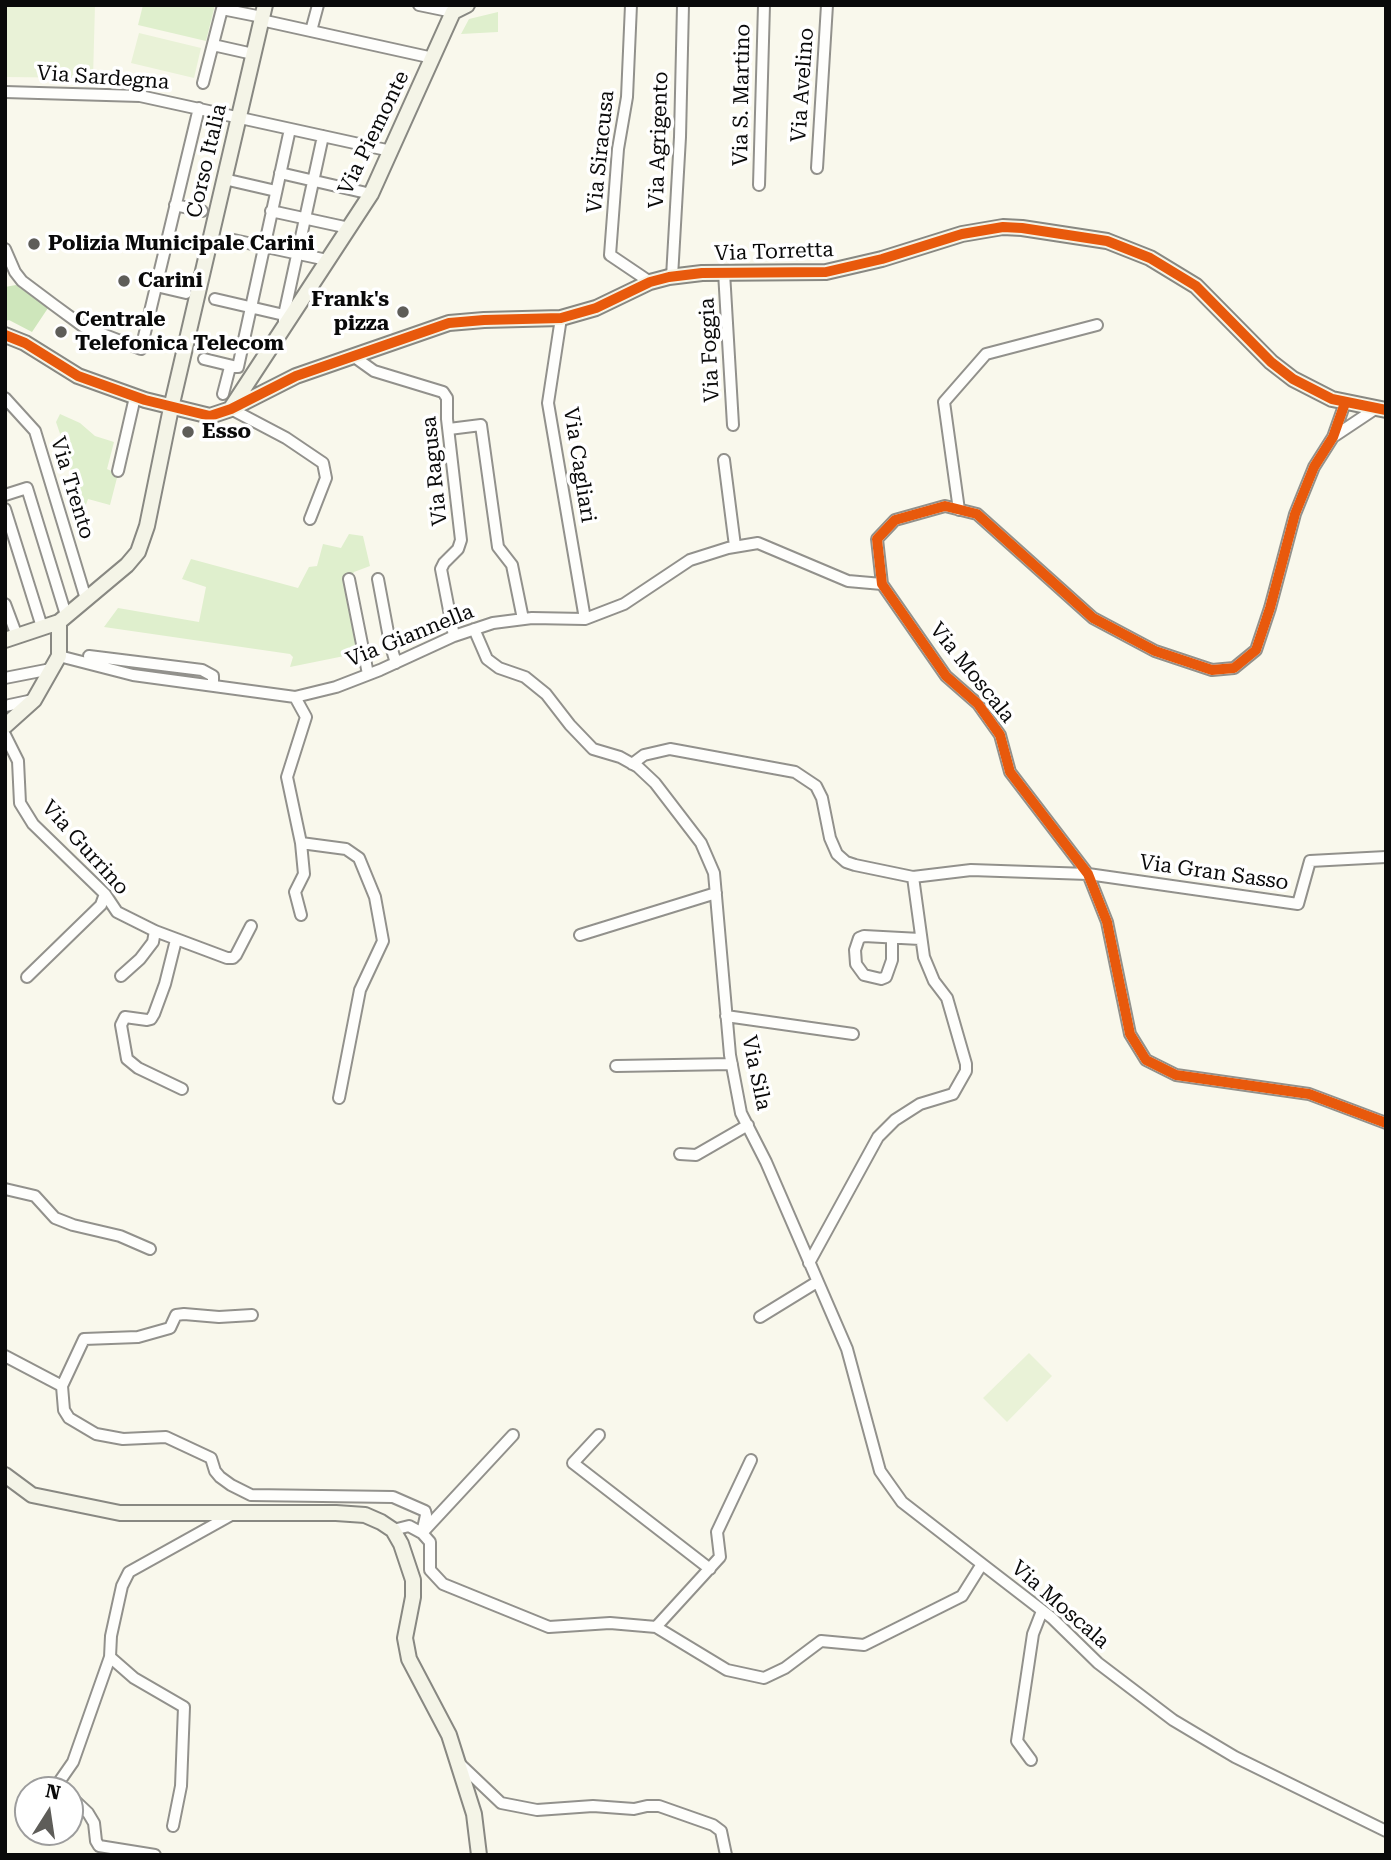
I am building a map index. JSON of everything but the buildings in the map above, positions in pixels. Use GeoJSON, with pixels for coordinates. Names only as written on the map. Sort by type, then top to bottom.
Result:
{"type":"FeatureCollection","features":[{"type":"Feature","properties":{"kind":"street"},"geometry":{"type":"LineString","coordinates":[[311,31],[317,5]]}},
{"type":"Feature","properties":{"kind":"street"},"geometry":{"type":"LineString","coordinates":[[419,5],[460,8]]}},
{"type":"Feature","properties":{"kind":"street","name":"Via Siracusa"},"geometry":{"type":"LineString","coordinates":[[631,5],[627,97],[618,149],[610,255],[649,282]]}},
{"type":"Feature","properties":{"kind":"street","name":"Via Agrigento"},"geometry":{"type":"LineString","coordinates":[[672,277],[680,137],[682,5]]}},
{"type":"Feature","properties":{"kind":"street","name":"Via S. Martino"},"geometry":{"type":"LineString","coordinates":[[759,185],[764,5]]}},
{"type":"Feature","properties":{"kind":"street","name":"Via Avelino"},"geometry":{"type":"LineString","coordinates":[[817,168],[827,5]]}},
{"type":"Feature","properties":{"kind":"street","name":"Via Piemonte"},"geometry":{"type":"LineString","coordinates":[[231,409],[284,320],[371,194],[433,58],[460,8]]}},
{"type":"Feature","properties":{"kind":"street"},"geometry":{"type":"LineString","coordinates":[[203,83],[222,9],[263,14],[311,31],[433,58]]}},
{"type":"Feature","properties":{"kind":"street","name":"Corso Italia"},"geometry":{"type":"LineString","coordinates":[[62,618],[138,552],[147,526],[171,408],[263,14]]}},
{"type":"Feature","properties":{"kind":"street"},"geometry":{"type":"LineString","coordinates":[[213,45],[253,54]]}},
{"type":"Feature","properties":{"kind":"street","name":"Via Sardegna"},"geometry":{"type":"LineString","coordinates":[[5,92],[140,96],[391,151]]}},
{"type":"Feature","properties":{"kind":"street"},"geometry":{"type":"LineString","coordinates":[[7,257],[22,281],[84,327],[141,349],[198,108]]}},
{"type":"Feature","properties":{"kind":"street"},"geometry":{"type":"LineString","coordinates":[[204,359],[238,367],[290,129]]}},
{"type":"Feature","properties":{"kind":"street"},"geometry":{"type":"LineString","coordinates":[[215,299],[251,307],[284,320],[323,136]]}},
{"type":"Feature","properties":{"kind":"street"},"geometry":{"type":"LineString","coordinates":[[280,173],[371,194]]}},
{"type":"Feature","properties":{"kind":"street"},"geometry":{"type":"LineString","coordinates":[[224,179],[276,191]]}},
{"type":"Feature","properties":{"kind":"street"},"geometry":{"type":"LineString","coordinates":[[175,205],[202,211]]}},
{"type":"Feature","properties":{"kind":"street"},"geometry":{"type":"LineString","coordinates":[[271,211],[349,228]]}},
{"type":"Feature","properties":{"kind":"street","name":"Via Torretta"},"geometry":{"type":"LineString","coordinates":[[5,335],[25,343],[78,376],[171,408],[210,416],[231,409],[296,376],[449,323],[561,318],[596,308],[649,282],[672,277],[724,272],[826,272],[894,256],[962,234],[1003,227],[1083,236],[1128,248],[1172,270],[1212,301],[1271,362],[1313,391],[1345,403],[1380,410]]}},
{"type":"Feature","properties":{"kind":"street"},"geometry":{"type":"LineString","coordinates":[[229,239],[327,260]]}},
{"type":"Feature","properties":{"kind":"street","name":"Via Foggia"},"geometry":{"type":"LineString","coordinates":[[724,272],[733,425]]}},
{"type":"Feature","properties":{"kind":"street"},"geometry":{"type":"LineString","coordinates":[[156,286],[186,293]]}},
{"type":"Feature","properties":{"kind":"street","name":"Via Cagliari"},"geometry":{"type":"LineString","coordinates":[[561,318],[548,403],[585,619]]}},
{"type":"Feature","properties":{"kind":"street"},"geometry":{"type":"LineString","coordinates":[[959,510],[944,402],[986,354],[1097,325]]}},
{"type":"Feature","properties":{"kind":"street","name":"Via Ragusa"},"geometry":{"type":"LineString","coordinates":[[353,356],[374,371],[443,392],[447,397],[461,540],[458,549],[441,569],[454,636]]}},
{"type":"Feature","properties":{"kind":"street"},"geometry":{"type":"LineString","coordinates":[[223,394],[230,367],[233,366]]}},
{"type":"Feature","properties":{"kind":"street"},"geometry":{"type":"LineString","coordinates":[[118,471],[135,397]]}},
{"type":"Feature","properties":{"kind":"street","name":"Via Trento"},"geometry":{"type":"LineString","coordinates":[[5,398],[34,431],[86,599]]}},
{"type":"Feature","properties":{"kind":"street"},"geometry":{"type":"LineString","coordinates":[[1333,437],[1345,403]]}},
{"type":"Feature","properties":{"kind":"street"},"geometry":{"type":"LineString","coordinates":[[231,409],[286,438],[323,464],[326,478],[310,519]]}},
{"type":"Feature","properties":{"kind":"street"},"geometry":{"type":"LineString","coordinates":[[1333,437],[1380,410]]}},
{"type":"Feature","properties":{"kind":"street"},"geometry":{"type":"LineString","coordinates":[[449,429],[481,425],[498,547],[512,565],[523,619]]}},
{"type":"Feature","properties":{"kind":"street","name":"Via Moscala"},"geometry":{"type":"LineString","coordinates":[[1333,437],[1314,467],[1295,514],[1256,650],[1234,668],[1212,670],[1155,652],[1093,618],[977,514],[945,506],[895,520],[877,539],[882,584],[946,676],[978,704],[1000,736],[1010,772],[1087,874],[1107,922],[1130,1034],[1146,1060],[1176,1075],[1309,1094],[1386,1123]]}},
{"type":"Feature","properties":{"kind":"street"},"geometry":{"type":"LineString","coordinates":[[724,460],[735,547]]}},
{"type":"Feature","properties":{"kind":"street"},"geometry":{"type":"LineString","coordinates":[[5,495],[27,488],[62,618],[59,656],[34,700],[5,726]]}},
{"type":"Feature","properties":{"kind":"street"},"geometry":{"type":"LineString","coordinates":[[5,509],[42,627]]}},
{"type":"Feature","properties":{"kind":"street","name":"Via Giannella"},"geometry":{"type":"LineString","coordinates":[[59,656],[133,675],[295,697],[336,687],[454,636],[493,623],[523,619],[585,619],[624,604],[690,560],[735,547],[758,543],[848,581],[882,584]]}},
{"type":"Feature","properties":{"kind":"street"},"geometry":{"type":"LineString","coordinates":[[349,579],[368,674]]}},
{"type":"Feature","properties":{"kind":"street"},"geometry":{"type":"LineString","coordinates":[[378,579],[396,663]]}},
{"type":"Feature","properties":{"kind":"street"},"geometry":{"type":"LineString","coordinates":[[5,604],[11,638],[62,618]]}},
{"type":"Feature","properties":{"kind":"street","name":"Via Sila"},"geometry":{"type":"LineString","coordinates":[[474,629],[487,659],[499,668],[525,677],[546,694],[593,749],[620,757],[655,783],[701,844],[714,873],[726,1016],[741,1113],[766,1162],[847,1349],[880,1471],[902,1502],[982,1564]]}},
{"type":"Feature","properties":{"kind":"street"},"geometry":{"type":"LineString","coordinates":[[89,656],[202,670],[213,676],[213,686]]}},
{"type":"Feature","properties":{"kind":"street"},"geometry":{"type":"LineString","coordinates":[[5,678],[51,669]]}},
{"type":"Feature","properties":{"kind":"street"},"geometry":{"type":"LineString","coordinates":[[295,697],[306,717],[287,777],[301,843],[304,874],[295,892],[301,915]]}},
{"type":"Feature","properties":{"kind":"street"},"geometry":{"type":"LineString","coordinates":[[5,706],[34,700]]}},
{"type":"Feature","properties":{"kind":"street","name":"Via Gurrino"},"geometry":{"type":"LineString","coordinates":[[5,735],[18,761],[20,803],[33,824],[104,894],[117,912],[155,932],[233,958],[251,926]]}},
{"type":"Feature","properties":{"kind":"street"},"geometry":{"type":"LineString","coordinates":[[632,764],[644,754],[670,749],[795,772],[816,786],[822,798],[830,838],[837,854],[846,862],[855,865],[913,877],[971,870],[1087,874]]}},
{"type":"Feature","properties":{"kind":"street"},"geometry":{"type":"LineString","coordinates":[[301,843],[346,849],[359,858],[375,897],[383,941],[359,990],[339,1098]]}},
{"type":"Feature","properties":{"kind":"street","name":"Via Gran Sasso"},"geometry":{"type":"LineString","coordinates":[[1087,874],[1298,904],[1310,861],[1386,857]]}},
{"type":"Feature","properties":{"kind":"street"},"geometry":{"type":"LineString","coordinates":[[809,1263],[878,1137],[895,1120],[920,1104],[953,1094],[966,1071],[947,998],[934,981],[924,957],[913,877]]}},
{"type":"Feature","properties":{"kind":"street"},"geometry":{"type":"LineString","coordinates":[[580,935],[716,893]]}},
{"type":"Feature","properties":{"kind":"street"},"geometry":{"type":"LineString","coordinates":[[27,976],[101,905],[104,894]]}},
{"type":"Feature","properties":{"kind":"street"},"geometry":{"type":"LineString","coordinates":[[121,976],[140,960],[153,942],[155,932]]}},
{"type":"Feature","properties":{"kind":"street"},"geometry":{"type":"LineString","coordinates":[[892,938],[892,960],[886,977],[881,979],[864,975],[856,964],[855,950],[859,938],[892,938],[920,939]]}},
{"type":"Feature","properties":{"kind":"street"},"geometry":{"type":"LineString","coordinates":[[176,940],[154,1014],[147,1020],[125,1017],[121,1024],[127,1059],[138,1068],[182,1089]]}},
{"type":"Feature","properties":{"kind":"street"},"geometry":{"type":"LineString","coordinates":[[726,1016],[853,1034]]}},
{"type":"Feature","properties":{"kind":"street"},"geometry":{"type":"LineString","coordinates":[[616,1066],[732,1063]]}},
{"type":"Feature","properties":{"kind":"street"},"geometry":{"type":"LineString","coordinates":[[680,1154],[696,1155],[748,1125]]}},
{"type":"Feature","properties":{"kind":"street"},"geometry":{"type":"LineString","coordinates":[[5,1189],[35,1196],[55,1218],[120,1236],[150,1250]]}},
{"type":"Feature","properties":{"kind":"street"},"geometry":{"type":"LineString","coordinates":[[760,1317],[817,1282]]}},
{"type":"Feature","properties":{"kind":"street"},"geometry":{"type":"LineString","coordinates":[[5,1356],[62,1386],[85,1339],[138,1337],[162,1331],[170,1328],[176,1315],[252,1315]]}},
{"type":"Feature","properties":{"kind":"street","name":"Via Moscala"},"geometry":{"type":"LineString","coordinates":[[62,1386],[64,1410],[69,1418],[96,1434],[123,1439],[166,1437],[211,1458],[215,1471],[220,1476],[251,1495],[393,1497],[425,1511],[422,1533],[430,1542],[430,1570],[443,1584],[549,1627],[610,1623],[656,1627],[727,1671],[764,1678],[785,1668],[821,1641],[863,1645],[961,1596],[982,1564],[1042,1611],[1098,1663],[1173,1720],[1235,1757],[1386,1831]]}},
{"type":"Feature","properties":{"kind":"street"},"geometry":{"type":"LineString","coordinates":[[393,1530],[409,1527],[422,1533],[513,1435]]}},
{"type":"Feature","properties":{"kind":"street"},"geometry":{"type":"LineString","coordinates":[[599,1435],[573,1463],[709,1569]]}},
{"type":"Feature","properties":{"kind":"street"},"geometry":{"type":"LineString","coordinates":[[656,1627],[720,1557],[717,1532],[751,1460]]}},
{"type":"Feature","properties":{"kind":"street"},"geometry":{"type":"LineString","coordinates":[[5,1475],[32,1495],[120,1513],[365,1515],[393,1530],[413,1580],[413,1597],[405,1638],[409,1659],[449,1735],[474,1814],[479,1855]]}},
{"type":"Feature","properties":{"kind":"street"},"geometry":{"type":"LineString","coordinates":[[63,1776],[72,1762],[110,1657],[111,1636],[122,1586],[129,1572],[235,1513]]}},
{"type":"Feature","properties":{"kind":"street"},"geometry":{"type":"LineString","coordinates":[[1031,1760],[1017,1741],[1032,1634],[1042,1611]]}},
{"type":"Feature","properties":{"kind":"street"},"geometry":{"type":"LineString","coordinates":[[110,1657],[134,1678],[184,1707],[181,1786],[173,1826]]}},
{"type":"Feature","properties":{"kind":"street"},"geometry":{"type":"LineString","coordinates":[[457,1761],[501,1803],[537,1810],[593,1806],[635,1809],[659,1806],[713,1825],[721,1831],[726,1855]]}},
{"type":"Feature","properties":{"kind":"street"},"geometry":{"type":"LineString","coordinates":[[84,1809],[94,1823],[99,1846],[155,1855]]}},
{"type":"Feature","properties":{"kind":"green space"},"geometry":{"type":"Polygon","coordinates":[[[5,5],[95,5],[93,78],[5,77],[5,5]]]}},
{"type":"Feature","properties":{"kind":"green space"},"geometry":{"type":"Polygon","coordinates":[[[143,5],[215,5],[206,41],[138,25],[143,5]]]}},
{"type":"Feature","properties":{"kind":"green space"},"geometry":{"type":"Polygon","coordinates":[[[498,12],[498,32],[461,34],[469,19],[498,12]]]}},
{"type":"Feature","properties":{"kind":"green space"},"geometry":{"type":"Polygon","coordinates":[[[139,33],[201,48],[194,78],[131,63],[139,33]]]}},
{"type":"Feature","properties":{"kind":"green space"},"geometry":{"type":"Polygon","coordinates":[[[16,285],[48,308],[32,332],[9,320],[5,321],[5,287],[16,285]]]}},
{"type":"Feature","properties":{"kind":"green space"},"geometry":{"type":"Polygon","coordinates":[[[60,414],[80,423],[95,436],[114,442],[107,469],[118,474],[110,505],[88,499],[84,510],[79,508],[67,454],[56,422],[60,414]]]}},
{"type":"Feature","properties":{"kind":"green space"},"geometry":{"type":"Polygon","coordinates":[[[349,534],[363,536],[370,566],[354,572],[349,580],[364,652],[290,667],[293,657],[290,654],[104,627],[118,608],[199,622],[206,587],[182,579],[191,559],[298,588],[309,567],[317,566],[323,544],[341,548],[349,534]]]}},
{"type":"Feature","properties":{"kind":"green space"},"geometry":{"type":"Polygon","coordinates":[[[1029,1353],[1052,1376],[1007,1422],[983,1398],[1029,1353]]]}},
{"type":"Feature","properties":{"kind":"cycle path"},"geometry":{"type":"LineString","coordinates":[[5,335],[25,343],[78,376],[145,400],[210,416],[231,409],[296,376],[449,323],[561,318],[596,308],[650,282],[669,277],[702,273],[826,272],[882,259],[962,234],[1003,227],[1022,228],[1107,241],[1150,258],[1196,286],[1271,362],[1293,379],[1332,399],[1386,410]]}},
{"type":"Feature","properties":{"kind":"cycle path"},"geometry":{"type":"LineString","coordinates":[[1345,403],[1333,437],[1314,467],[1295,514],[1256,650],[1234,668],[1212,670],[1155,651],[1093,618],[977,514],[945,506],[895,520],[877,539],[882,584],[946,676],[978,704],[1000,735],[1010,772],[1088,874],[1107,922],[1130,1034],[1146,1060],[1176,1075],[1309,1094],[1386,1123]]}},
{"type":"Feature","properties":{"kind":"place","name":"Polizia Municipale Carini"},"geometry":{"type":"Point","coordinates":[34,244]}},
{"type":"Feature","properties":{"kind":"place","name":"Carini"},"geometry":{"type":"Point","coordinates":[124,281]}},
{"type":"Feature","properties":{"kind":"place","name":"Frank's pizza"},"geometry":{"type":"Point","coordinates":[403,312]}},
{"type":"Feature","properties":{"kind":"place","name":"Centrale Telefonica Telecom"},"geometry":{"type":"Point","coordinates":[61,332]}},
{"type":"Feature","properties":{"kind":"place","name":"Esso"},"geometry":{"type":"Point","coordinates":[188,432]}}]}
